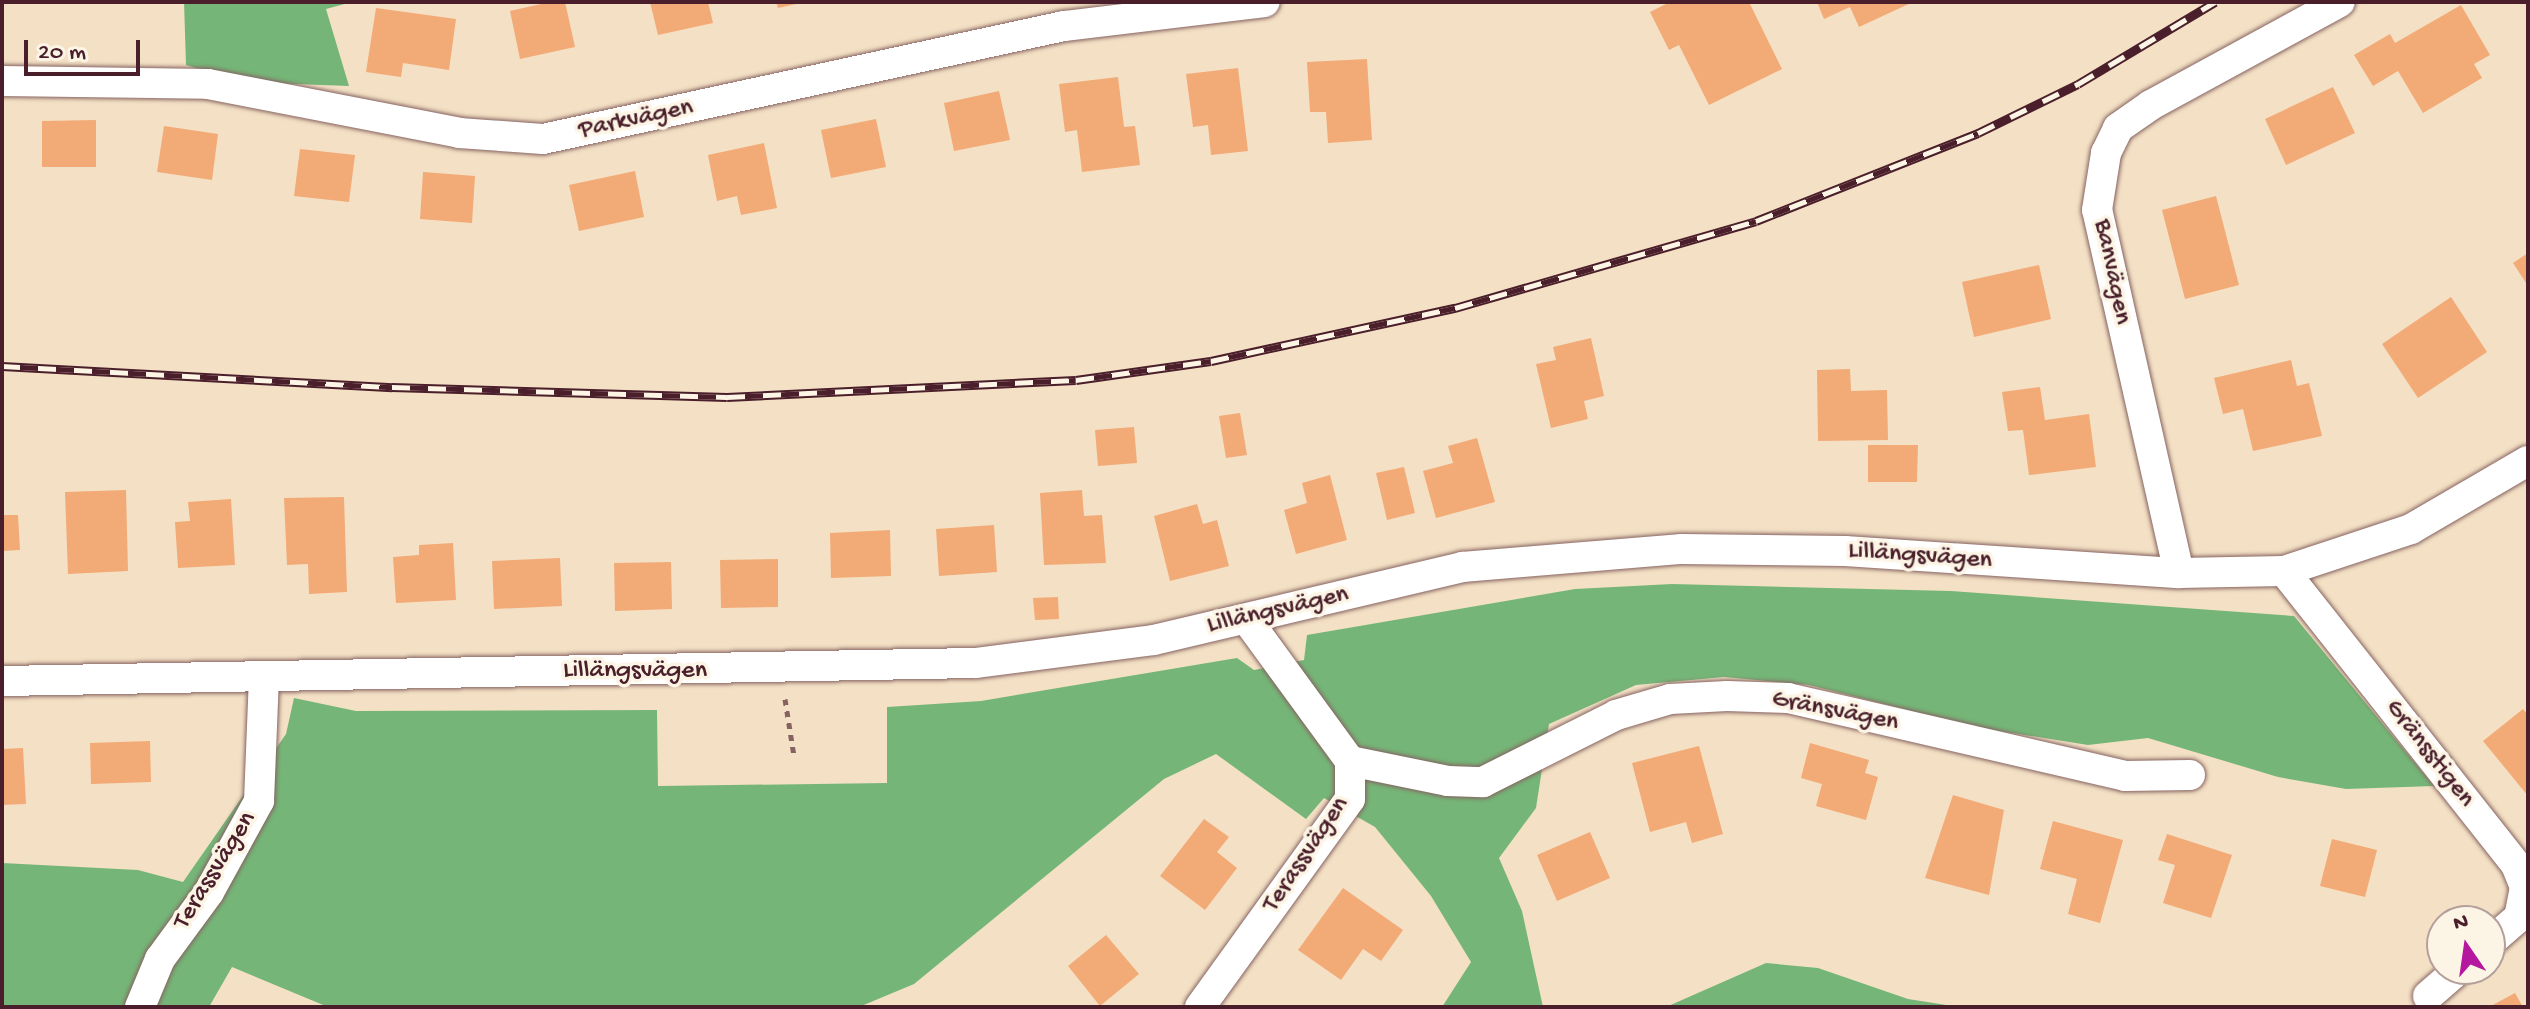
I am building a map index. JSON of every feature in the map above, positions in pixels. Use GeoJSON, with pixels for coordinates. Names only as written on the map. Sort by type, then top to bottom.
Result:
{"type":"FeatureCollection","features":[{"type":"Feature","properties":{"kind":"street","name":"Parkvägen"},"geometry":{"type":"LineString","coordinates":[[2,81],[208,84],[459,133],[543,139],[1064,26],[1265,2]]}},
{"type":"Feature","properties":{"kind":"street","name":"Banvägen"},"geometry":{"type":"LineString","coordinates":[[2179,573],[2097,210],[2106,153],[2118,128],[2151,105],[2340,2]]}},
{"type":"Feature","properties":{"kind":"street","name":"Lillängsvägen"},"geometry":{"type":"LineString","coordinates":[[2,681],[780,671],[989,662],[1154,640],[1462,567],[1682,549],[1845,551],[2179,573],[2284,571],[2411,529],[2528,461]]}},
{"type":"Feature","properties":{"kind":"street","name":"Gränsstigen"},"geometry":{"type":"LineString","coordinates":[[2284,571],[2516,865],[2525,887],[2519,917],[2506,928]]}},
{"type":"Feature","properties":{"kind":"street","name":"Terassvägen"},"geometry":{"type":"LineString","coordinates":[[1200,1007],[1350,799],[1350,761],[1247,620]]}},
{"type":"Feature","properties":{"kind":"street","name":"Terassvägen"},"geometry":{"type":"LineString","coordinates":[[140,1007],[160,959],[209,892],[259,801],[264,678]]}},
{"type":"Feature","properties":{"kind":"street","name":"Gränsvägen"},"geometry":{"type":"LineString","coordinates":[[1350,761],[1448,781],[1483,782],[1616,715],[1670,699],[1727,696],[1788,698],[2125,776],[2190,775]]}},
{"type":"Feature","properties":{"kind":"street"},"geometry":{"type":"LineString","coordinates":[[2428,996],[2441,985]]}},
{"type":"Feature","properties":{"kind":"path"},"geometry":{"type":"LineString","coordinates":[[780,671],[794,756]]}},
{"type":"Feature","properties":{"kind":"green space"},"geometry":{"type":"Polygon","coordinates":[[[184,2],[352,2],[326,9],[349,86],[242,82],[186,65],[184,2]]]}},
{"type":"Feature","properties":{"kind":"green space"},"geometry":{"type":"Polygon","coordinates":[[[1672,584],[1951,591],[2294,616],[2434,786],[2346,789],[2278,777],[2148,738],[2088,745],[1975,727],[1809,685],[1724,677],[1636,685],[1549,724],[1536,808],[1499,858],[1522,911],[1543,1007],[1442,1007],[1471,962],[1431,896],[1375,827],[1324,798],[1306,819],[1216,754],[1164,779],[914,984],[859,1007],[328,1007],[232,967],[209,1007],[2,1007],[2,863],[138,870],[183,882],[286,734],[294,698],[356,711],[657,710],[658,786],[887,783],[887,707],[981,701],[1237,658],[1254,670],[1304,660],[1307,635],[1575,589],[1672,584]]]}},
{"type":"Feature","properties":{"kind":"green space"},"geometry":{"type":"Polygon","coordinates":[[[1766,963],[1818,968],[1908,999],[1959,1007],[1666,1007],[1766,963]]]}},
{"type":"Feature","properties":{"kind":"building"},"geometry":{"type":"Polygon","coordinates":[[[550,2],[565,2],[575,47],[520,59],[510,11],[550,2]]]}},
{"type":"Feature","properties":{"kind":"building"},"geometry":{"type":"Polygon","coordinates":[[[650,2],[708,2],[713,23],[658,35],[650,2]]]}},
{"type":"Feature","properties":{"kind":"building"},"geometry":{"type":"Polygon","coordinates":[[[776,2],[800,2],[801,3],[778,8],[776,2]]]}},
{"type":"Feature","properties":{"kind":"building"},"geometry":{"type":"Polygon","coordinates":[[[1670,2],[1749,2],[1782,69],[1709,105],[1679,45],[1669,50],[1650,12],[1670,2]]]}},
{"type":"Feature","properties":{"kind":"building"},"geometry":{"type":"Polygon","coordinates":[[[1817,2],[1913,2],[1859,27],[1850,7],[1824,19],[1817,2]]]}},
{"type":"Feature","properties":{"kind":"building"},"geometry":{"type":"Polygon","coordinates":[[[2461,5],[2490,55],[2474,64],[2482,78],[2423,113],[2398,71],[2373,86],[2354,55],[2390,34],[2395,43],[2461,5]]]}},
{"type":"Feature","properties":{"kind":"building"},"geometry":{"type":"Polygon","coordinates":[[[376,8],[456,19],[449,70],[403,63],[401,77],[366,72],[376,8]]]}},
{"type":"Feature","properties":{"kind":"building"},"geometry":{"type":"Polygon","coordinates":[[[1367,59],[1372,140],[1328,143],[1326,112],[1310,112],[1307,62],[1367,59]]]}},
{"type":"Feature","properties":{"kind":"building"},"geometry":{"type":"Polygon","coordinates":[[[1238,68],[1248,151],[1211,155],[1208,125],[1193,127],[1186,74],[1238,68]]]}},
{"type":"Feature","properties":{"kind":"building"},"geometry":{"type":"Polygon","coordinates":[[[1118,77],[1124,127],[1135,126],[1140,165],[1082,172],[1077,130],[1065,132],[1059,84],[1118,77]]]}},
{"type":"Feature","properties":{"kind":"building"},"geometry":{"type":"Polygon","coordinates":[[[2333,87],[2355,133],[2286,165],[2265,119],[2333,87]]]}},
{"type":"Feature","properties":{"kind":"building"},"geometry":{"type":"Polygon","coordinates":[[[999,91],[1010,140],[954,151],[944,103],[999,91]]]}},
{"type":"Feature","properties":{"kind":"building"},"geometry":{"type":"Polygon","coordinates":[[[876,119],[886,167],[831,178],[821,130],[876,119]]]}},
{"type":"Feature","properties":{"kind":"building"},"geometry":{"type":"Polygon","coordinates":[[[96,120],[96,167],[42,167],[42,121],[96,120]]]}},
{"type":"Feature","properties":{"kind":"building"},"geometry":{"type":"Polygon","coordinates":[[[164,126],[218,134],[212,180],[157,172],[164,126]]]}},
{"type":"Feature","properties":{"kind":"building"},"geometry":{"type":"Polygon","coordinates":[[[764,143],[777,208],[741,215],[737,196],[717,201],[708,155],[764,143]]]}},
{"type":"Feature","properties":{"kind":"building"},"geometry":{"type":"Polygon","coordinates":[[[300,149],[355,155],[349,202],[294,196],[300,149]]]}},
{"type":"Feature","properties":{"kind":"building"},"geometry":{"type":"Polygon","coordinates":[[[635,171],[644,217],[579,231],[569,185],[635,171]]]}},
{"type":"Feature","properties":{"kind":"building"},"geometry":{"type":"Polygon","coordinates":[[[423,172],[475,176],[472,223],[420,219],[423,172]]]}},
{"type":"Feature","properties":{"kind":"building"},"geometry":{"type":"Polygon","coordinates":[[[2216,196],[2239,285],[2185,299],[2162,210],[2216,196]]]}},
{"type":"Feature","properties":{"kind":"building"},"geometry":{"type":"Polygon","coordinates":[[[2528,253],[2528,286],[2513,263],[2528,253]]]}},
{"type":"Feature","properties":{"kind":"building"},"geometry":{"type":"Polygon","coordinates":[[[2039,265],[2051,319],[1974,337],[1962,282],[2039,265]]]}},
{"type":"Feature","properties":{"kind":"building"},"geometry":{"type":"Polygon","coordinates":[[[2451,297],[2487,352],[2418,398],[2382,344],[2451,297]]]}},
{"type":"Feature","properties":{"kind":"building"},"geometry":{"type":"Polygon","coordinates":[[[1591,338],[1604,396],[1584,401],[1588,419],[1551,428],[1536,364],[1556,360],[1553,347],[1591,338]]]}},
{"type":"Feature","properties":{"kind":"building"},"geometry":{"type":"Polygon","coordinates":[[[2291,360],[2297,386],[2309,383],[2322,436],[2253,451],[2243,409],[2223,414],[2214,378],[2291,360]]]}},
{"type":"Feature","properties":{"kind":"building"},"geometry":{"type":"Polygon","coordinates":[[[1850,369],[1851,391],[1887,390],[1888,440],[1818,441],[1817,370],[1850,369]]]}},
{"type":"Feature","properties":{"kind":"building"},"geometry":{"type":"Polygon","coordinates":[[[2040,387],[2045,420],[2089,414],[2096,467],[2029,475],[2023,430],[2008,431],[2002,392],[2040,387]]]}},
{"type":"Feature","properties":{"kind":"building"},"geometry":{"type":"Polygon","coordinates":[[[1240,413],[1247,455],[1226,458],[1219,416],[1240,413]]]}},
{"type":"Feature","properties":{"kind":"building"},"geometry":{"type":"Polygon","coordinates":[[[1134,427],[1137,463],[1098,466],[1095,430],[1134,427]]]}},
{"type":"Feature","properties":{"kind":"building"},"geometry":{"type":"Polygon","coordinates":[[[1477,438],[1495,502],[1436,518],[1423,471],[1453,463],[1448,446],[1477,438]]]}},
{"type":"Feature","properties":{"kind":"building"},"geometry":{"type":"Polygon","coordinates":[[[1868,445],[1918,445],[1917,482],[1868,482],[1868,445]]]}},
{"type":"Feature","properties":{"kind":"building"},"geometry":{"type":"Polygon","coordinates":[[[1404,467],[1415,513],[1387,520],[1376,473],[1404,467]]]}},
{"type":"Feature","properties":{"kind":"building"},"geometry":{"type":"Polygon","coordinates":[[[1330,475],[1347,540],[1296,554],[1284,510],[1307,503],[1302,483],[1330,475]]]}},
{"type":"Feature","properties":{"kind":"building"},"geometry":{"type":"Polygon","coordinates":[[[126,490],[128,571],[68,574],[65,492],[126,490]]]}},
{"type":"Feature","properties":{"kind":"building"},"geometry":{"type":"Polygon","coordinates":[[[1082,490],[1084,516],[1102,515],[1106,563],[1044,565],[1040,493],[1082,490]]]}},
{"type":"Feature","properties":{"kind":"building"},"geometry":{"type":"Polygon","coordinates":[[[344,497],[347,592],[309,594],[308,564],[287,565],[284,498],[344,497]]]}},
{"type":"Feature","properties":{"kind":"building"},"geometry":{"type":"Polygon","coordinates":[[[231,499],[235,565],[178,568],[175,522],[190,521],[188,502],[231,499]]]}},
{"type":"Feature","properties":{"kind":"building"},"geometry":{"type":"Polygon","coordinates":[[[1197,504],[1203,524],[1217,520],[1229,566],[1170,581],[1154,516],[1197,504]]]}},
{"type":"Feature","properties":{"kind":"building"},"geometry":{"type":"Polygon","coordinates":[[[2,515],[18,515],[20,550],[2,551],[2,515]]]}},
{"type":"Feature","properties":{"kind":"building"},"geometry":{"type":"Polygon","coordinates":[[[994,525],[997,572],[939,576],[936,529],[994,525]]]}},
{"type":"Feature","properties":{"kind":"building"},"geometry":{"type":"Polygon","coordinates":[[[890,530],[891,576],[831,578],[830,533],[890,530]]]}},
{"type":"Feature","properties":{"kind":"building"},"geometry":{"type":"Polygon","coordinates":[[[453,543],[456,600],[396,603],[393,557],[419,555],[419,545],[453,543]]]}},
{"type":"Feature","properties":{"kind":"building"},"geometry":{"type":"Polygon","coordinates":[[[560,558],[562,606],[494,609],[492,561],[560,558]]]}},
{"type":"Feature","properties":{"kind":"building"},"geometry":{"type":"Polygon","coordinates":[[[778,559],[778,607],[721,608],[720,560],[778,559]]]}},
{"type":"Feature","properties":{"kind":"building"},"geometry":{"type":"Polygon","coordinates":[[[671,562],[672,609],[615,611],[614,563],[671,562]]]}},
{"type":"Feature","properties":{"kind":"building"},"geometry":{"type":"Polygon","coordinates":[[[1058,597],[1059,619],[1035,620],[1033,598],[1058,597]]]}},
{"type":"Feature","properties":{"kind":"building"},"geometry":{"type":"Polygon","coordinates":[[[2523,709],[2528,715],[2528,796],[2483,741],[2523,709]]]}},
{"type":"Feature","properties":{"kind":"building"},"geometry":{"type":"Polygon","coordinates":[[[150,741],[151,782],[91,784],[90,743],[150,741]]]}},
{"type":"Feature","properties":{"kind":"building"},"geometry":{"type":"Polygon","coordinates":[[[1810,743],[1869,760],[1865,773],[1878,777],[1866,820],[1816,806],[1822,784],[1801,778],[1810,743]]]}},
{"type":"Feature","properties":{"kind":"building"},"geometry":{"type":"Polygon","coordinates":[[[1699,746],[1723,834],[1692,843],[1686,822],[1650,832],[1632,763],[1699,746]]]}},
{"type":"Feature","properties":{"kind":"building"},"geometry":{"type":"Polygon","coordinates":[[[23,748],[26,804],[2,805],[2,749],[23,748]]]}},
{"type":"Feature","properties":{"kind":"building"},"geometry":{"type":"Polygon","coordinates":[[[1953,795],[2004,810],[1989,895],[1925,878],[1953,795]]]}},
{"type":"Feature","properties":{"kind":"building"},"geometry":{"type":"Polygon","coordinates":[[[1204,819],[1229,837],[1217,852],[1237,868],[1205,910],[1160,876],[1204,819]]]}},
{"type":"Feature","properties":{"kind":"building"},"geometry":{"type":"Polygon","coordinates":[[[2053,821],[2123,840],[2100,923],[2068,914],[2077,879],[2040,869],[2053,821]]]}},
{"type":"Feature","properties":{"kind":"building"},"geometry":{"type":"Polygon","coordinates":[[[1590,832],[1610,878],[1557,901],[1537,855],[1590,832]]]}},
{"type":"Feature","properties":{"kind":"building"},"geometry":{"type":"Polygon","coordinates":[[[2167,834],[2232,855],[2211,918],[2163,903],[2175,865],[2158,860],[2167,834]]]}},
{"type":"Feature","properties":{"kind":"building"},"geometry":{"type":"Polygon","coordinates":[[[2332,839],[2377,850],[2365,897],[2320,886],[2332,839]]]}},
{"type":"Feature","properties":{"kind":"building"},"geometry":{"type":"Polygon","coordinates":[[[1343,888],[1403,930],[1381,961],[1363,949],[1341,980],[1298,950],[1343,888]]]}},
{"type":"Feature","properties":{"kind":"building"},"geometry":{"type":"Polygon","coordinates":[[[1106,935],[1139,974],[1100,1006],[1068,966],[1106,935]]]}},
{"type":"Feature","properties":{"kind":"building"},"geometry":{"type":"Polygon","coordinates":[[[2515,993],[2523,1007],[2489,1007],[2515,993]]]}},
{"type":"Feature","properties":{"kind":"railway"},"geometry":{"type":"LineString","coordinates":[[2,366],[392,387],[727,397],[1076,380],[1211,361],[1455,308],[1756,221],[1978,133],[2078,84],[2215,2]]}}]}
